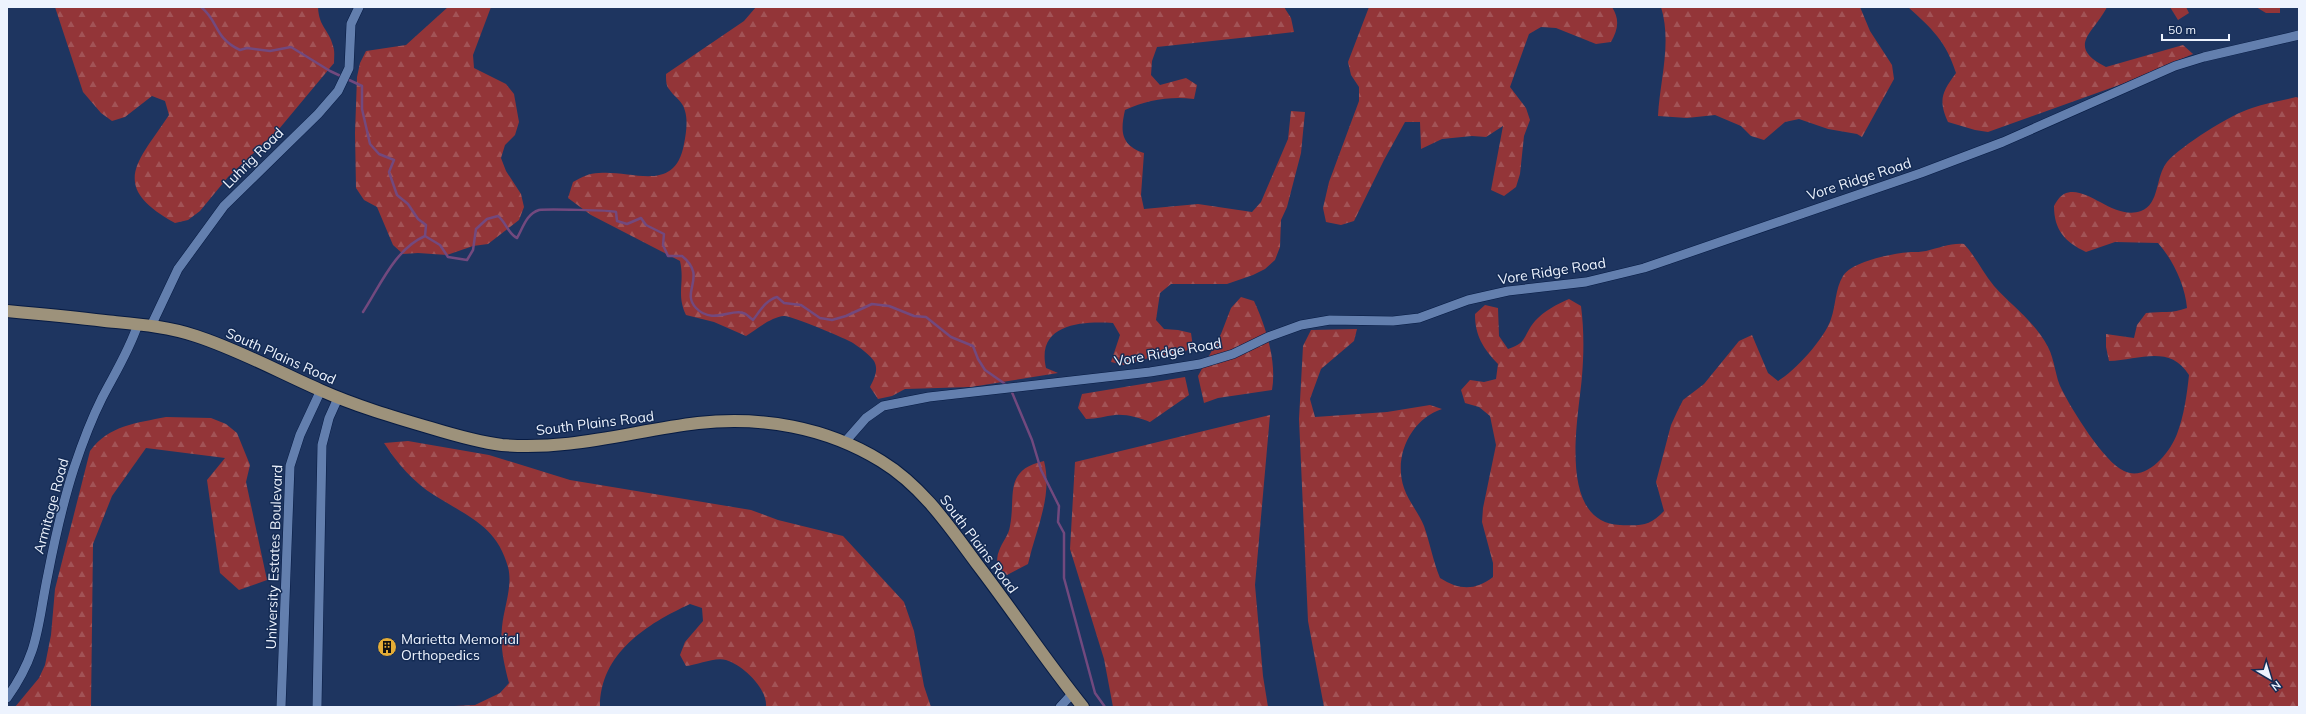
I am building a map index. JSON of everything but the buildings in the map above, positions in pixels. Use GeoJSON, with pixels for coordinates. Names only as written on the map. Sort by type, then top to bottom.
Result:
{"type":"FeatureCollection","features":[{"type":"Feature","properties":{"kind":"main road","name":"South Plains Road"},"geometry":{"type":"LineString","coordinates":[[7,311],[138,324],[192,335],[222,345],[338,398],[405,421],[497,444],[534,446],[572,444],[695,424],[728,421],[767,422],[807,429],[844,443],[881,461],[910,483],[940,514],[1083,707]]}},
{"type":"Feature","properties":{"kind":"street","name":"Luhrig Road"},"geometry":{"type":"LineString","coordinates":[[151,326],[178,270],[224,206],[318,114],[342,84],[349,68],[351,24],[359,7]]}},
{"type":"Feature","properties":{"kind":"street","name":"Vore Ridge Road"},"geometry":{"type":"LineString","coordinates":[[844,443],[866,418],[884,406],[929,397],[1150,372],[1200,364],[1233,354],[1268,337],[1301,326],[1330,320],[1393,321],[1419,318],[1468,300],[1508,291],[1586,282],[1644,268],[1922,173],[2010,139],[2175,66],[2204,57],[2299,36]]}},
{"type":"Feature","properties":{"kind":"street","name":"Armitage Road"},"geometry":{"type":"LineString","coordinates":[[7,698],[23,674],[33,652],[39,632],[54,542],[78,456],[101,399],[130,347],[138,324]]}},
{"type":"Feature","properties":{"kind":"street","name":"University Estates Boulevard"},"geometry":{"type":"LineString","coordinates":[[281,707],[290,466],[300,435],[321,390]]}},
{"type":"Feature","properties":{"kind":"street"},"geometry":{"type":"LineString","coordinates":[[317,707],[322,445],[329,418],[338,398]]}},
{"type":"Feature","properties":{"kind":"street"},"geometry":{"type":"LineString","coordinates":[[1060,707],[1072,694]]}},
{"type":"Feature","properties":{"kind":"green space"},"geometry":{"type":"Polygon","coordinates":[[[55,7],[318,7],[320,20],[334,48],[334,63],[279,129],[228,177],[200,211],[188,220],[175,223],[154,210],[141,197],[135,185],[135,173],[140,160],[147,146],[169,115],[165,101],[152,96],[125,117],[112,121],[101,113],[83,92],[55,7]]]}},
{"type":"Feature","properties":{"kind":"green space"},"geometry":{"type":"Polygon","coordinates":[[[448,7],[491,7],[473,55],[474,68],[506,84],[514,94],[519,122],[515,135],[505,145],[501,158],[506,171],[521,194],[524,207],[519,220],[488,244],[473,246],[447,255],[418,253],[403,254],[393,245],[377,207],[364,200],[356,188],[355,133],[357,77],[360,63],[366,51],[406,45],[448,7]]]}},
{"type":"Feature","properties":{"kind":"green space"},"geometry":{"type":"Polygon","coordinates":[[[756,7],[1284,7],[1291,18],[1294,32],[1157,47],[1152,61],[1151,75],[1160,85],[1186,78],[1197,85],[1194,99],[1176,98],[1150,101],[1125,110],[1123,118],[1124,137],[1127,142],[1136,150],[1144,153],[1141,195],[1144,209],[1198,204],[1252,212],[1261,202],[1288,139],[1291,111],[1305,112],[1301,153],[1287,207],[1281,220],[1280,247],[1275,260],[1265,269],[1253,275],[1227,284],[1171,284],[1160,293],[1156,320],[1164,329],[1191,333],[1193,347],[1180,354],[1152,357],[1124,365],[1111,362],[1120,335],[1113,323],[1088,323],[1064,328],[1054,334],[1048,342],[1045,353],[1046,368],[1058,373],[971,387],[905,389],[892,396],[878,399],[870,387],[876,371],[874,361],[853,343],[841,337],[807,323],[784,316],[769,321],[746,336],[714,322],[686,315],[683,308],[681,294],[682,276],[680,261],[591,215],[568,198],[573,182],[595,173],[651,176],[662,174],[672,169],[679,159],[684,144],[686,119],[682,104],[667,86],[666,74],[744,21],[756,7]]]}},
{"type":"Feature","properties":{"kind":"green space"},"geometry":{"type":"Polygon","coordinates":[[[1369,7],[1612,7],[1617,20],[1617,29],[1611,42],[1596,44],[1556,28],[1541,27],[1529,34],[1510,87],[1526,108],[1530,120],[1524,136],[1520,174],[1516,187],[1504,196],[1491,190],[1503,126],[1486,137],[1472,136],[1442,139],[1421,149],[1420,122],[1405,122],[1384,160],[1354,221],[1341,225],[1326,222],[1323,208],[1329,182],[1359,101],[1359,87],[1351,75],[1348,62],[1369,7]]]}},
{"type":"Feature","properties":{"kind":"green space"},"geometry":{"type":"Polygon","coordinates":[[[1661,7],[1860,7],[1870,31],[1892,65],[1894,79],[1862,137],[1857,134],[1828,129],[1799,119],[1785,122],[1764,140],[1751,136],[1741,126],[1715,115],[1687,118],[1658,116],[1665,48],[1664,21],[1661,7]]]}},
{"type":"Feature","properties":{"kind":"green space"},"geometry":{"type":"Polygon","coordinates":[[[1908,7],[2107,7],[2086,39],[2085,46],[2087,52],[2094,59],[2106,67],[2183,45],[2193,54],[2122,84],[1988,132],[1975,130],[1948,122],[1942,102],[1947,86],[1956,73],[1948,52],[1943,44],[1931,29],[1908,7]]]}},
{"type":"Feature","properties":{"kind":"green space"},"geometry":{"type":"Polygon","coordinates":[[[2170,7],[2186,7],[2189,13],[2178,20],[2170,7]]]}},
{"type":"Feature","properties":{"kind":"green space"},"geometry":{"type":"Polygon","coordinates":[[[2256,7],[2280,7],[2280,13],[2266,13],[2256,7]]]}},
{"type":"Feature","properties":{"kind":"green space"},"geometry":{"type":"Polygon","coordinates":[[[2296,97],[2299,98],[2299,707],[1324,707],[1308,621],[1299,419],[1303,346],[1311,330],[1357,329],[1354,341],[1321,369],[1310,399],[1315,417],[1387,412],[1430,405],[1442,409],[1421,421],[1413,430],[1407,440],[1403,452],[1401,476],[1406,493],[1424,526],[1440,578],[1460,587],[1473,587],[1480,585],[1493,577],[1493,563],[1482,522],[1483,508],[1496,445],[1490,416],[1479,407],[1465,403],[1461,390],[1470,380],[1484,382],[1496,379],[1498,364],[1484,347],[1476,329],[1475,314],[1485,305],[1498,308],[1499,336],[1508,349],[1519,344],[1535,321],[1551,308],[1569,299],[1581,306],[1583,358],[1576,440],[1576,464],[1579,487],[1587,506],[1600,519],[1620,525],[1645,524],[1654,520],[1664,511],[1656,482],[1671,425],[1683,400],[1704,384],[1739,341],[1752,335],[1768,373],[1778,381],[1801,362],[1823,335],[1831,319],[1840,281],[1848,271],[1864,262],[1885,256],[1924,251],[1954,244],[1964,244],[1994,286],[2030,322],[2043,338],[2050,352],[2062,390],[2073,410],[2098,447],[2116,466],[2124,471],[2141,473],[2156,464],[2174,441],[2183,412],[2189,375],[2181,365],[2173,360],[2163,357],[2153,356],[2109,361],[2106,347],[2106,334],[2134,338],[2137,325],[2146,313],[2171,312],[2187,308],[2184,291],[2169,257],[2158,243],[2115,242],[2086,252],[2072,244],[2062,234],[2056,222],[2054,206],[2058,199],[2064,194],[2072,192],[2081,193],[2120,211],[2131,213],[2141,211],[2147,208],[2151,202],[2163,168],[2167,162],[2195,139],[2243,111],[2296,97]]]}},
{"type":"Feature","properties":{"kind":"green space"},"geometry":{"type":"Polygon","coordinates":[[[1241,297],[1254,301],[1263,322],[1272,356],[1272,390],[1218,398],[1204,403],[1198,376],[1221,334],[1231,308],[1241,297]]]}},
{"type":"Feature","properties":{"kind":"green space"},"geometry":{"type":"Polygon","coordinates":[[[1185,377],[1189,395],[1150,422],[1124,415],[1111,415],[1094,419],[1086,419],[1078,408],[1082,394],[1185,377]]]}},
{"type":"Feature","properties":{"kind":"green space"},"geometry":{"type":"Polygon","coordinates":[[[1270,415],[1255,585],[1263,676],[1268,707],[1113,707],[1104,659],[1070,549],[1075,462],[1270,415]]]}},
{"type":"Feature","properties":{"kind":"green space"},"geometry":{"type":"Polygon","coordinates":[[[166,417],[211,418],[226,424],[237,433],[250,465],[246,482],[267,580],[239,590],[220,573],[207,480],[225,458],[146,448],[112,496],[93,544],[91,707],[15,707],[39,678],[45,665],[51,635],[55,589],[90,451],[98,442],[115,430],[124,426],[166,417]]]}},
{"type":"Feature","properties":{"kind":"green space"},"geometry":{"type":"Polygon","coordinates":[[[408,441],[489,455],[570,480],[751,510],[778,520],[843,536],[904,602],[914,631],[924,686],[931,707],[766,707],[766,700],[759,686],[747,672],[733,663],[721,659],[686,666],[680,655],[685,642],[703,621],[702,608],[690,604],[643,631],[617,656],[608,671],[602,688],[600,707],[434,707],[475,705],[500,693],[509,683],[503,655],[502,634],[503,619],[509,589],[509,574],[503,553],[496,541],[488,532],[469,516],[426,490],[400,465],[384,443],[408,441]]]}},
{"type":"Feature","properties":{"kind":"green space"},"geometry":{"type":"Polygon","coordinates":[[[1044,461],[1046,474],[1045,500],[1028,564],[1007,575],[997,566],[997,558],[1009,529],[1012,515],[1014,486],[1022,471],[1031,465],[1044,461]]]}},
{"type":"Feature","properties":{"kind":"waterway"},"geometry":{"type":"LineString","coordinates":[[201,7],[207,12],[225,40],[240,50],[247,48],[270,51],[291,47],[330,71],[362,86],[362,109],[370,144],[379,154],[394,160],[389,172],[397,195],[408,204],[418,219],[426,225],[425,236],[440,245],[448,257],[467,260],[473,250],[476,229],[487,219],[498,216],[511,234],[517,238],[528,218],[539,210],[616,212],[617,221],[627,224],[641,218],[646,225],[664,234],[663,245],[668,256],[682,256],[693,271],[692,302],[702,313],[715,316],[738,312],[746,314],[753,320],[766,303],[777,297],[784,303],[801,305],[820,318],[832,320],[846,316],[872,304],[889,306],[914,316],[926,317],[951,337],[973,346],[978,359],[985,370],[1008,386]]}},
{"type":"Feature","properties":{"kind":"waterway"},"geometry":{"type":"LineString","coordinates":[[363,312],[389,269],[397,259],[414,242],[425,236]]}},
{"type":"Feature","properties":{"kind":"waterway"},"geometry":{"type":"LineString","coordinates":[[1011,390],[1032,440],[1041,470],[1059,506],[1058,522],[1064,533],[1064,578],[1095,693],[1105,707]]}},
{"type":"Feature","properties":{"kind":"place","name":"Marietta Memorial Orthopedics"},"geometry":{"type":"Point","coordinates":[387,647]}}]}
